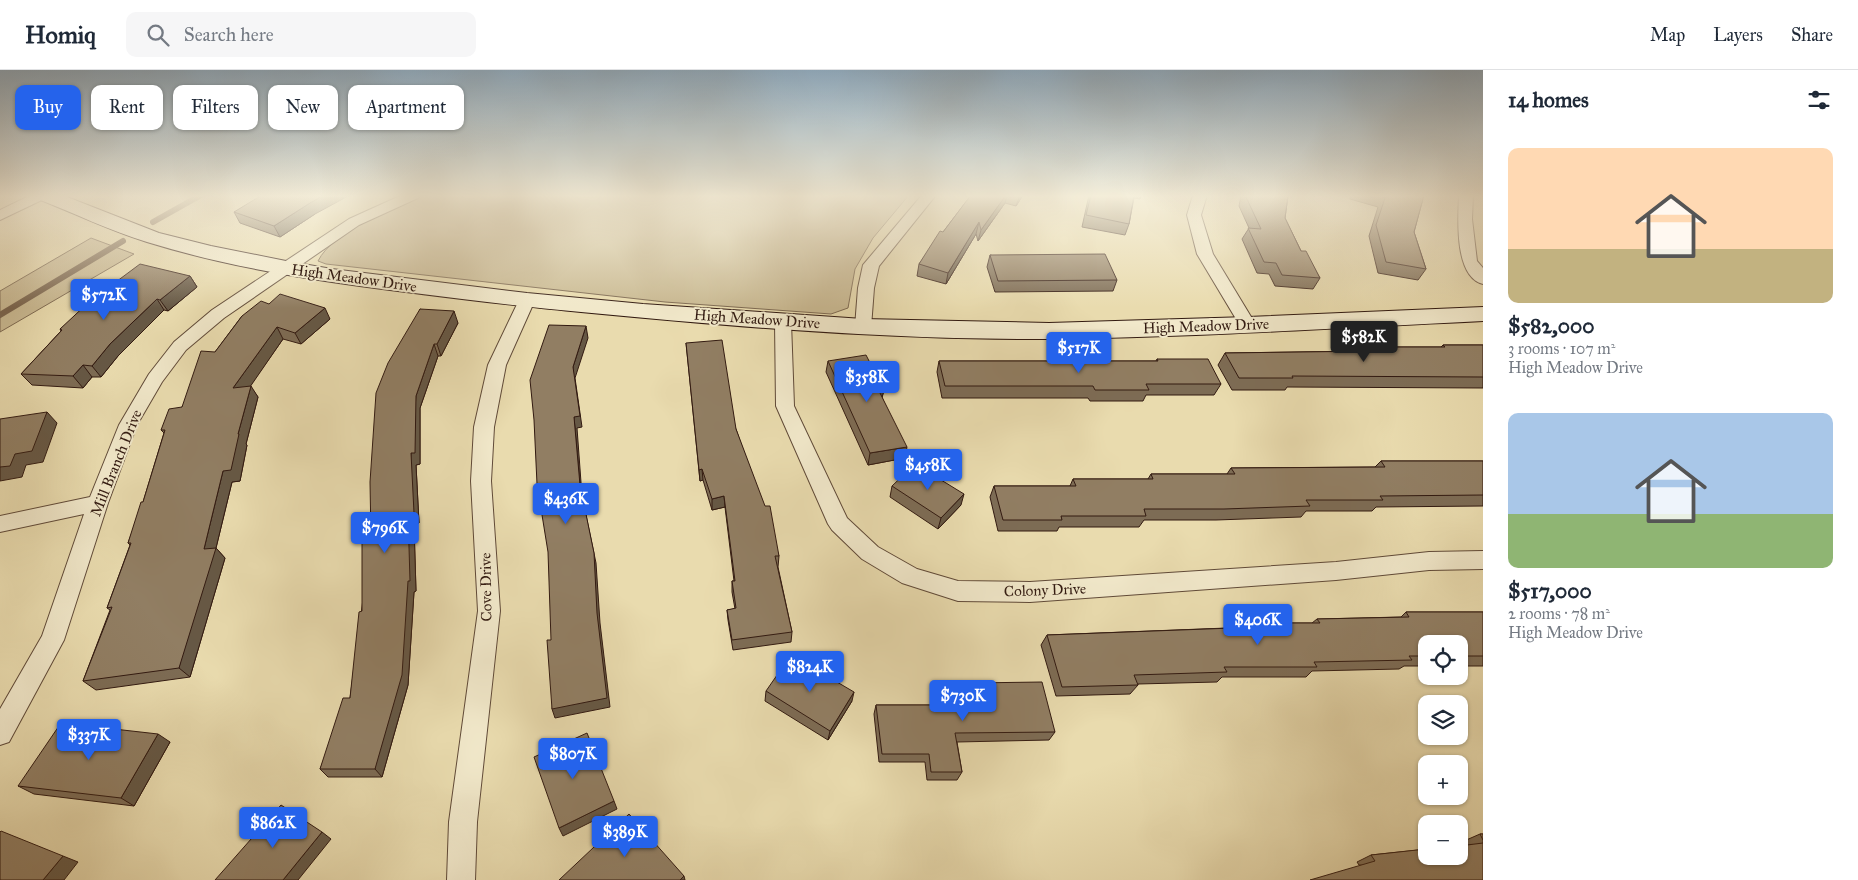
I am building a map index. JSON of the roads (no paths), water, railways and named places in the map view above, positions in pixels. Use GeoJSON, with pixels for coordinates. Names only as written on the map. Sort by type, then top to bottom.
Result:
{"type":"FeatureCollection","features":[{"type":"Feature","properties":{"kind":"street","name":"High Meadow Drive"},"geometry":{"type":"LineString","coordinates":[[141,233],[208,252],[332,276],[527,300],[783,322],[1049,331],[1248,325],[1483,314]]}},
{"type":"Feature","properties":{"kind":"street","name":"Mill Branch Drive"},"geometry":{"type":"LineString","coordinates":[[0,733],[52,640],[98,503],[128,425],[160,371],[180,346],[218,314],[338,233]]}},
{"type":"Feature","properties":{"kind":"street"},"geometry":{"type":"LineString","coordinates":[[863,326],[866,288],[871,265],[897,233]]}},
{"type":"Feature","properties":{"kind":"street"},"geometry":{"type":"LineString","coordinates":[[1199,233],[1205,254],[1248,325]]}},
{"type":"Feature","properties":{"kind":"street"},"geometry":{"type":"LineString","coordinates":[[1466,233],[1469,262],[1483,279]]}},
{"type":"Feature","properties":{"kind":"street","name":"Cove Drive"},"geometry":{"type":"LineString","coordinates":[[461,880],[463,822],[489,611],[481,482],[484,427],[497,364],[527,300]]}},
{"type":"Feature","properties":{"kind":"street","name":"Colony Drive"},"geometry":{"type":"LineString","coordinates":[[783,322],[785,406],[839,524],[870,553],[910,576],[958,591],[1030,592],[1336,571],[1429,562],[1483,560]]}},
{"type":"Feature","properties":{"kind":"street"},"geometry":{"type":"LineString","coordinates":[[0,524],[98,503]]}},
{"type":"Feature","properties":{"kind":"waterway"},"geometry":{"type":"LineString","coordinates":[[0,315],[123,241]]}}]}
